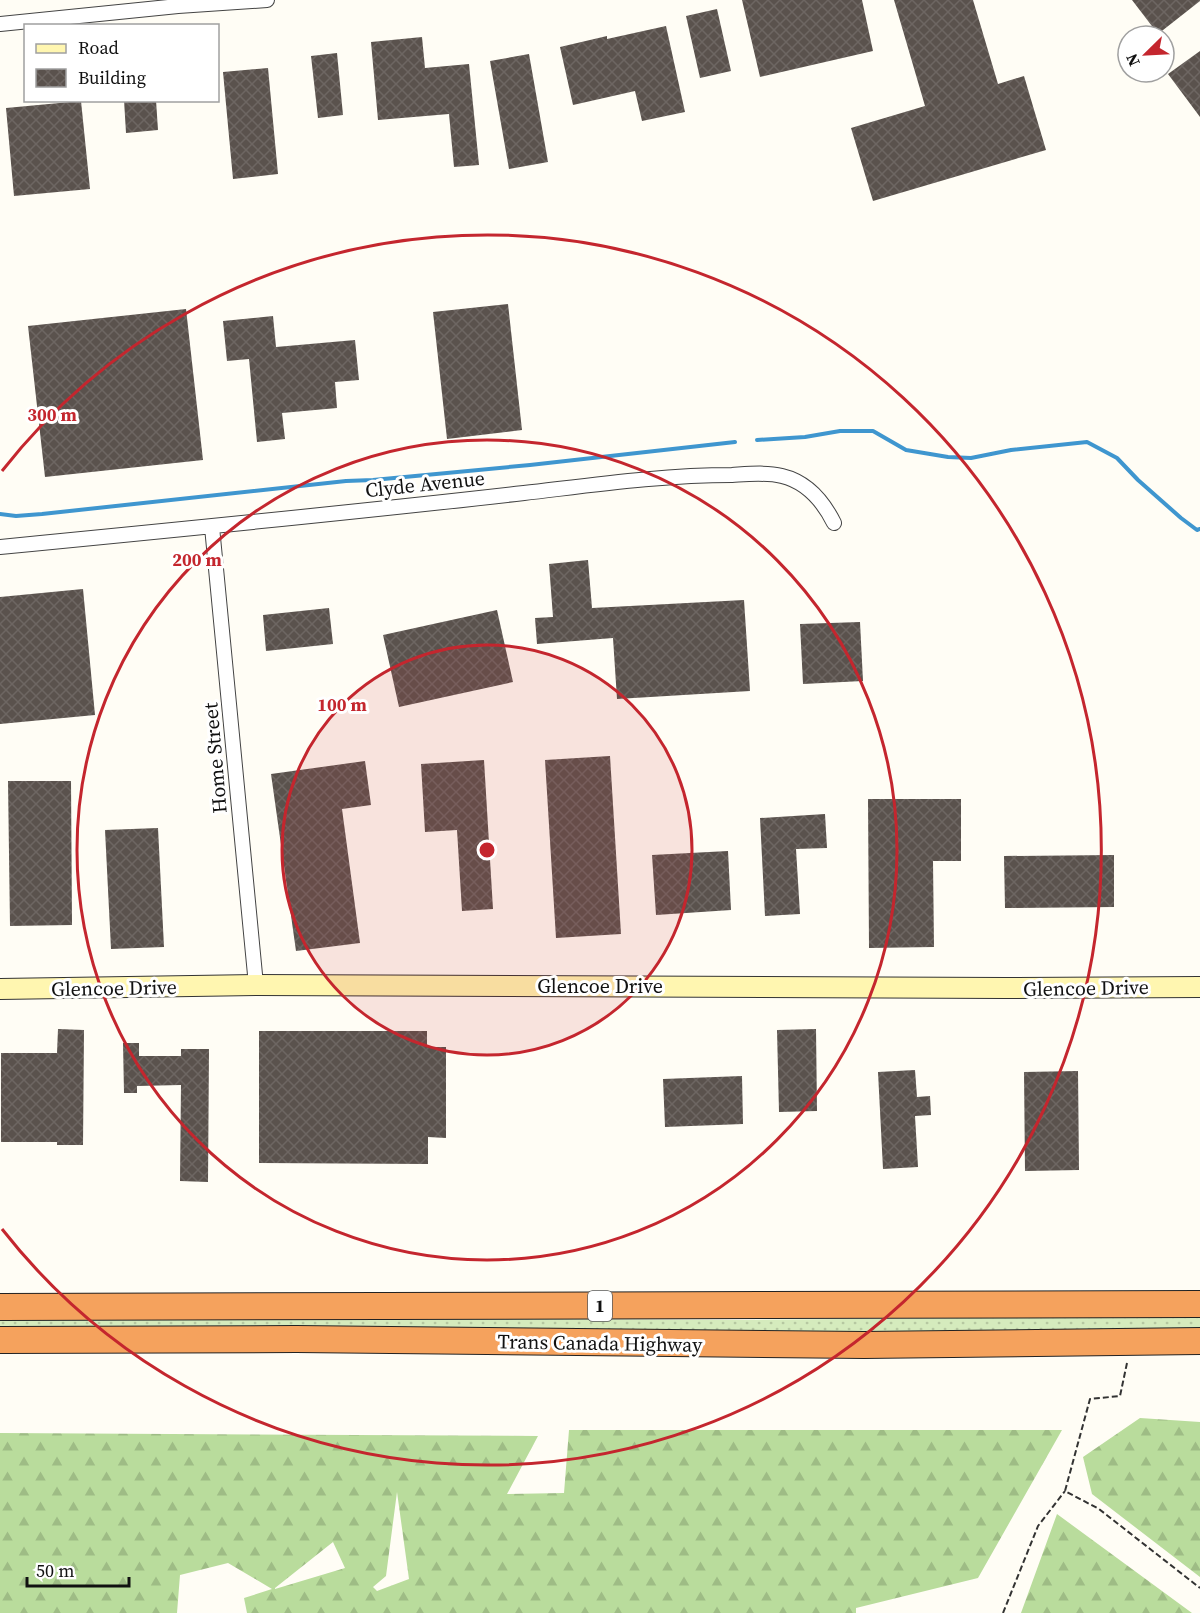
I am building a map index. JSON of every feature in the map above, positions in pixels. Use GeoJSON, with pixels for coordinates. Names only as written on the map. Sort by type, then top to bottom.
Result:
{"type":"FeatureCollection","features":[{"type":"Feature","properties":{"kind":"highway","name":"Trans Canada Highway"},"geometry":{"type":"LineString","coordinates":[[0,1307],[1200,1304]]}},
{"type":"Feature","properties":{"kind":"highway","name":"Trans Canada Highway"},"geometry":{"type":"LineString","coordinates":[[0,1340],[272,1339],[721,1345],[1200,1341]]}},
{"type":"Feature","properties":{"kind":"highway"},"geometry":{"type":"LineString","coordinates":[[899,1345],[925,1352],[1200,1353]]}},
{"type":"Feature","properties":{"kind":"street"},"geometry":{"type":"LineString","coordinates":[[0,24],[178,6],[267,0]]}},
{"type":"Feature","properties":{"kind":"street","name":"Clyde Avenue"},"geometry":{"type":"LineString","coordinates":[[0,547],[212,527],[638,480],[710,475],[783,476],[801,484],[817,497],[834,523]]}},
{"type":"Feature","properties":{"kind":"street","name":"Home Street"},"geometry":{"type":"LineString","coordinates":[[212,527],[256,985]]}},
{"type":"Feature","properties":{"kind":"street","name":"Glencoe Drive"},"geometry":{"type":"LineString","coordinates":[[0,989],[256,985],[1200,987]]}},
{"type":"Feature","properties":{"kind":"path"},"geometry":{"type":"LineString","coordinates":[[1003,1613],[1038,1526],[1065,1491],[1090,1399],[1120,1396],[1128,1354]]}},
{"type":"Feature","properties":{"kind":"path"},"geometry":{"type":"LineString","coordinates":[[1065,1491],[1099,1509],[1200,1588]]}},
{"type":"Feature","properties":{"kind":"green space"},"geometry":{"type":"Polygon","coordinates":[[[0,1316],[747,1320],[1200,1316],[1200,1330],[749,1332],[0,1329],[0,1316]]]}},
{"type":"Feature","properties":{"kind":"green space"},"geometry":{"type":"Polygon","coordinates":[[[1140,1418],[1200,1422],[1200,1577],[1092,1494],[1083,1457],[1140,1418]]]}},
{"type":"Feature","properties":{"kind":"green space"},"geometry":{"type":"Polygon","coordinates":[[[569,1430],[1062,1430],[978,1578],[856,1608],[856,1613],[247,1613],[244,1598],[272,1589],[228,1563],[180,1575],[177,1613],[0,1613],[0,1433],[538,1436],[507,1494],[564,1493],[569,1430]],[[397,1492],[386,1576],[373,1587],[377,1591],[409,1579],[397,1492]],[[333,1542],[275,1588],[275,1589],[345,1568],[333,1542]]]}},
{"type":"Feature","properties":{"kind":"green space"},"geometry":{"type":"Polygon","coordinates":[[[1057,1514],[1192,1613],[1021,1613],[1057,1514]]]}},
{"type":"Feature","properties":{"kind":"building"},"geometry":{"type":"Polygon","coordinates":[[[742,0],[862,0],[873,51],[760,77],[742,0]]]}},
{"type":"Feature","properties":{"kind":"building"},"geometry":{"type":"Polygon","coordinates":[[[894,0],[973,0],[998,84],[1024,76],[1046,150],[873,201],[851,128],[925,106],[894,0]]]}},
{"type":"Feature","properties":{"kind":"building"},"geometry":{"type":"Polygon","coordinates":[[[1132,0],[1200,0],[1171,24],[1150,24],[1132,0]]]}},
{"type":"Feature","properties":{"kind":"building"},"geometry":{"type":"Polygon","coordinates":[[[717,9],[731,71],[700,78],[686,16],[717,9]]]}},
{"type":"Feature","properties":{"kind":"building"},"geometry":{"type":"Polygon","coordinates":[[[666,26],[685,112],[642,121],[635,91],[573,105],[560,47],[666,26]]]}},
{"type":"Feature","properties":{"kind":"building"},"geometry":{"type":"Polygon","coordinates":[[[422,37],[425,68],[469,64],[479,165],[454,167],[449,114],[378,120],[371,42],[422,37]]]}},
{"type":"Feature","properties":{"kind":"building"},"geometry":{"type":"Polygon","coordinates":[[[1200,51],[1200,117],[1175,84],[1176,68],[1200,51]]]}},
{"type":"Feature","properties":{"kind":"building"},"geometry":{"type":"Polygon","coordinates":[[[337,53],[343,115],[318,118],[311,56],[337,53]]]}},
{"type":"Feature","properties":{"kind":"building"},"geometry":{"type":"Polygon","coordinates":[[[529,54],[548,162],[509,169],[490,61],[529,54]]]}},
{"type":"Feature","properties":{"kind":"building"},"geometry":{"type":"Polygon","coordinates":[[[268,68],[278,174],[233,179],[223,72],[268,68]]]}},
{"type":"Feature","properties":{"kind":"building"},"geometry":{"type":"Polygon","coordinates":[[[81,102],[90,189],[14,196],[6,108],[81,102]]]}},
{"type":"Feature","properties":{"kind":"building"},"geometry":{"type":"Polygon","coordinates":[[[124,102],[156,102],[158,130],[126,133],[124,102]]]}},
{"type":"Feature","properties":{"kind":"building"},"geometry":{"type":"Polygon","coordinates":[[[508,304],[522,430],[447,439],[433,312],[508,304]]]}},
{"type":"Feature","properties":{"kind":"building"},"geometry":{"type":"Polygon","coordinates":[[[186,309],[203,460],[45,477],[28,326],[186,309]]]}},
{"type":"Feature","properties":{"kind":"building"},"geometry":{"type":"Polygon","coordinates":[[[273,316],[276,347],[355,340],[359,380],[335,382],[337,408],[282,413],[285,439],[257,442],[249,359],[227,361],[223,321],[273,316]]]}},
{"type":"Feature","properties":{"kind":"building"},"geometry":{"type":"Polygon","coordinates":[[[588,560],[592,608],[744,600],[750,691],[617,699],[613,638],[537,644],[535,618],[553,617],[549,564],[588,560]]]}},
{"type":"Feature","properties":{"kind":"building"},"geometry":{"type":"Polygon","coordinates":[[[83,589],[95,715],[0,724],[0,597],[83,589]]]}},
{"type":"Feature","properties":{"kind":"building"},"geometry":{"type":"Polygon","coordinates":[[[329,608],[333,644],[266,651],[263,615],[329,608]]]}},
{"type":"Feature","properties":{"kind":"building"},"geometry":{"type":"Polygon","coordinates":[[[497,610],[513,682],[399,707],[383,635],[497,610]]]}},
{"type":"Feature","properties":{"kind":"building"},"geometry":{"type":"Polygon","coordinates":[[[860,622],[863,681],[803,684],[800,624],[860,622]]]}},
{"type":"Feature","properties":{"kind":"building"},"geometry":{"type":"Polygon","coordinates":[[[610,756],[621,934],[556,938],[545,760],[610,756]]]}},
{"type":"Feature","properties":{"kind":"building"},"geometry":{"type":"Polygon","coordinates":[[[484,760],[493,909],[462,911],[457,830],[425,832],[421,764],[484,760]]]}},
{"type":"Feature","properties":{"kind":"building"},"geometry":{"type":"Polygon","coordinates":[[[365,761],[371,805],[342,809],[360,943],[296,951],[271,774],[365,761]]]}},
{"type":"Feature","properties":{"kind":"building"},"geometry":{"type":"Polygon","coordinates":[[[8,781],[71,781],[72,925],[10,926],[8,781]]]}},
{"type":"Feature","properties":{"kind":"building"},"geometry":{"type":"Polygon","coordinates":[[[868,799],[961,799],[961,861],[933,861],[934,947],[869,948],[868,799]]]}},
{"type":"Feature","properties":{"kind":"building"},"geometry":{"type":"Polygon","coordinates":[[[825,814],[827,848],[796,849],[800,914],[765,916],[760,818],[825,814]]]}},
{"type":"Feature","properties":{"kind":"building"},"geometry":{"type":"Polygon","coordinates":[[[158,828],[164,947],[111,949],[105,830],[158,828]]]}},
{"type":"Feature","properties":{"kind":"building"},"geometry":{"type":"Polygon","coordinates":[[[728,851],[731,910],[656,915],[652,855],[728,851]]]}},
{"type":"Feature","properties":{"kind":"building"},"geometry":{"type":"Polygon","coordinates":[[[1114,855],[1114,907],[1005,908],[1004,856],[1114,855]]]}},
{"type":"Feature","properties":{"kind":"building"},"geometry":{"type":"Polygon","coordinates":[[[58,1029],[84,1030],[83,1145],[57,1145],[57,1142],[1,1142],[1,1053],[57,1053],[58,1029]]]}},
{"type":"Feature","properties":{"kind":"building"},"geometry":{"type":"Polygon","coordinates":[[[816,1029],[817,1111],[779,1112],[777,1030],[816,1029]]]}},
{"type":"Feature","properties":{"kind":"building"},"geometry":{"type":"Polygon","coordinates":[[[259,1031],[427,1031],[427,1047],[446,1047],[446,1138],[428,1137],[428,1164],[259,1163],[259,1031]]]}},
{"type":"Feature","properties":{"kind":"building"},"geometry":{"type":"Polygon","coordinates":[[[123,1043],[139,1043],[139,1056],[181,1056],[181,1049],[209,1049],[208,1182],[180,1181],[181,1085],[137,1086],[137,1093],[124,1093],[123,1043]]]}},
{"type":"Feature","properties":{"kind":"building"},"geometry":{"type":"Polygon","coordinates":[[[915,1070],[917,1097],[930,1096],[931,1115],[915,1116],[918,1167],[883,1169],[878,1072],[915,1070]]]}},
{"type":"Feature","properties":{"kind":"building"},"geometry":{"type":"Polygon","coordinates":[[[1078,1071],[1079,1170],[1025,1171],[1024,1072],[1078,1071]]]}},
{"type":"Feature","properties":{"kind":"building"},"geometry":{"type":"Polygon","coordinates":[[[742,1076],[743,1124],[665,1127],[663,1079],[742,1076]]]}},
{"type":"Feature","properties":{"kind":"waterway"},"geometry":{"type":"LineString","coordinates":[[757,440],[805,437],[840,431],[873,431],[906,450],[948,457],[971,458],[1011,450],[1087,442],[1117,458],[1181,518],[1197,530],[1200,529]]}},
{"type":"Feature","properties":{"kind":"waterway"},"geometry":{"type":"LineString","coordinates":[[0,514],[16,516],[42,514],[735,442]]}}]}
